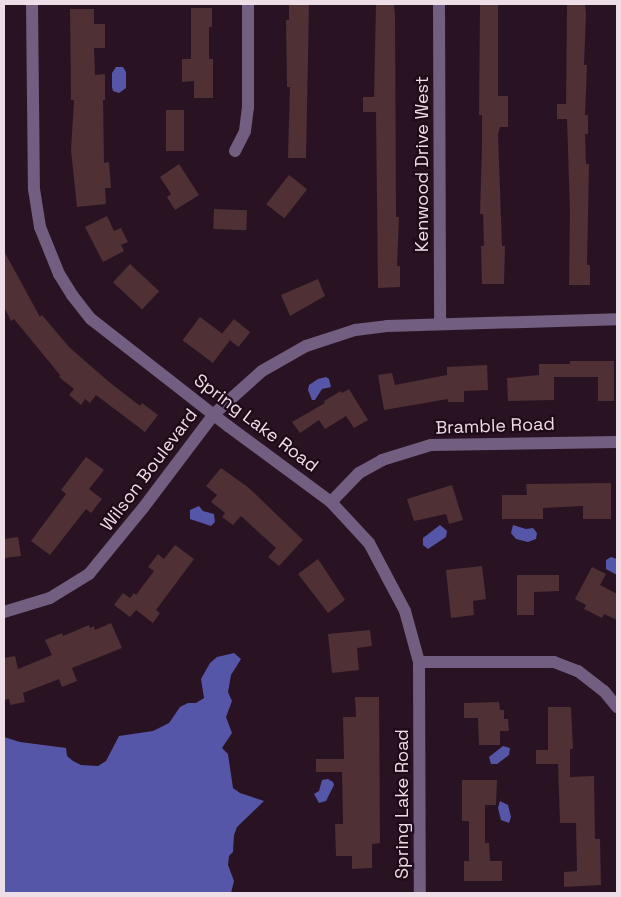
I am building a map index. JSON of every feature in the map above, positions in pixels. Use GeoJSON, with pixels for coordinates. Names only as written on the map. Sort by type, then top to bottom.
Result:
{"type":"FeatureCollection","features":[{"type":"Feature","properties":{"kind":"street","name":"Spring Lake Road"},"geometry":{"type":"LineString","coordinates":[[32,4],[34,189],[40,227],[59,274],[72,295],[91,319],[331,502],[369,543],[405,612],[418,662],[420,893]]}},
{"type":"Feature","properties":{"kind":"street"},"geometry":{"type":"LineString","coordinates":[[235,151],[245,131],[248,108],[248,4]]}},
{"type":"Feature","properties":{"kind":"street","name":"Kenwood Drive West"},"geometry":{"type":"LineString","coordinates":[[439,4],[440,323]]}},
{"type":"Feature","properties":{"kind":"street","name":"Wilson Boulevard"},"geometry":{"type":"LineString","coordinates":[[4,612],[50,598],[89,574],[143,508],[214,414],[262,371],[306,346],[355,330],[387,326],[440,323],[617,320]]}},
{"type":"Feature","properties":{"kind":"street","name":"Bramble Road"},"geometry":{"type":"LineString","coordinates":[[331,502],[359,473],[382,460],[406,451],[431,445],[617,442]]}},
{"type":"Feature","properties":{"kind":"street"},"geometry":{"type":"LineString","coordinates":[[418,662],[554,662],[578,671],[604,691],[617,707]]}},
{"type":"Feature","properties":{"kind":"shaded area"},"geometry":{"type":"Polygon","coordinates":[[[116,67],[123,67],[126,72],[126,88],[119,93],[113,91],[112,87],[112,73],[116,67]]]}},
{"type":"Feature","properties":{"kind":"shaded area"},"geometry":{"type":"Polygon","coordinates":[[[326,377],[329,379],[331,387],[322,389],[315,400],[312,400],[308,390],[309,385],[318,379],[326,377]]]}},
{"type":"Feature","properties":{"kind":"shaded area"},"geometry":{"type":"Polygon","coordinates":[[[199,506],[203,511],[214,514],[215,522],[211,526],[190,519],[190,510],[199,506]]]}},
{"type":"Feature","properties":{"kind":"shaded area"},"geometry":{"type":"Polygon","coordinates":[[[440,525],[447,531],[446,537],[428,549],[423,545],[423,538],[440,525]]]}},
{"type":"Feature","properties":{"kind":"shaded area"},"geometry":{"type":"Polygon","coordinates":[[[513,525],[526,529],[533,528],[537,533],[536,539],[528,542],[516,539],[511,533],[513,525]]]}},
{"type":"Feature","properties":{"kind":"shaded area"},"geometry":{"type":"Polygon","coordinates":[[[611,557],[617,559],[617,575],[606,569],[606,560],[611,557]]]}},
{"type":"Feature","properties":{"kind":"shaded area"},"geometry":{"type":"Polygon","coordinates":[[[234,653],[241,659],[231,675],[228,692],[232,701],[226,717],[232,733],[222,748],[228,754],[233,788],[240,793],[264,801],[237,827],[234,835],[233,852],[229,856],[228,865],[234,881],[231,893],[4,893],[4,737],[20,742],[66,748],[67,756],[73,761],[81,765],[98,766],[106,761],[119,736],[153,731],[169,723],[180,707],[188,703],[196,703],[204,698],[201,679],[210,663],[217,657],[234,653]]]}},
{"type":"Feature","properties":{"kind":"shaded area"},"geometry":{"type":"Polygon","coordinates":[[[503,746],[510,748],[509,755],[497,764],[491,764],[489,757],[503,746]]]}},
{"type":"Feature","properties":{"kind":"shaded area"},"geometry":{"type":"Polygon","coordinates":[[[328,779],[334,785],[326,801],[319,803],[314,794],[319,791],[322,780],[328,779]]]}},
{"type":"Feature","properties":{"kind":"shaded area"},"geometry":{"type":"Polygon","coordinates":[[[500,801],[508,805],[511,817],[509,823],[501,820],[498,808],[500,801]]]}},
{"type":"Feature","properties":{"kind":"building"},"geometry":{"type":"Polygon","coordinates":[[[289,4],[309,4],[306,158],[288,158],[290,87],[287,87],[286,20],[289,20],[289,4]]]}},
{"type":"Feature","properties":{"kind":"building"},"geometry":{"type":"Polygon","coordinates":[[[376,4],[394,4],[396,217],[399,217],[397,266],[400,266],[400,287],[378,288],[376,112],[363,112],[363,97],[374,97],[376,4]]]}},
{"type":"Feature","properties":{"kind":"building"},"geometry":{"type":"Polygon","coordinates":[[[480,4],[498,4],[498,96],[508,96],[508,127],[500,127],[498,134],[502,246],[505,246],[504,284],[482,284],[481,246],[484,246],[483,214],[480,214],[482,115],[479,115],[480,4]]]}},
{"type":"Feature","properties":{"kind":"building"},"geometry":{"type":"Polygon","coordinates":[[[567,4],[585,4],[586,14],[584,65],[587,65],[585,115],[588,115],[588,134],[585,134],[586,164],[589,164],[587,265],[590,265],[590,285],[569,285],[570,211],[567,119],[557,119],[557,104],[566,104],[567,4]]]}},
{"type":"Feature","properties":{"kind":"building"},"geometry":{"type":"Polygon","coordinates":[[[191,8],[212,8],[212,27],[209,27],[209,59],[213,59],[213,98],[194,98],[194,81],[182,82],[182,59],[191,59],[191,8]]]}},
{"type":"Feature","properties":{"kind":"building"},"geometry":{"type":"Polygon","coordinates":[[[70,9],[94,9],[94,24],[105,24],[105,48],[94,48],[95,75],[105,74],[105,100],[103,100],[104,163],[109,162],[111,188],[105,188],[106,204],[77,207],[71,150],[74,100],[71,100],[70,9]]]}},
{"type":"Feature","properties":{"kind":"building"},"geometry":{"type":"Polygon","coordinates":[[[166,110],[184,110],[184,151],[166,151],[166,110]]]}},
{"type":"Feature","properties":{"kind":"building"},"geometry":{"type":"Polygon","coordinates":[[[179,164],[199,195],[175,210],[167,197],[171,194],[160,177],[179,164]]]}},
{"type":"Feature","properties":{"kind":"building"},"geometry":{"type":"Polygon","coordinates":[[[289,175],[307,189],[284,218],[266,204],[289,175]]]}},
{"type":"Feature","properties":{"kind":"building"},"geometry":{"type":"Polygon","coordinates":[[[214,209],[247,210],[246,230],[213,229],[214,209]]]}},
{"type":"Feature","properties":{"kind":"building"},"geometry":{"type":"Polygon","coordinates":[[[107,216],[114,231],[121,228],[128,242],[121,245],[124,251],[103,262],[85,227],[107,216]]]}},
{"type":"Feature","properties":{"kind":"building"},"geometry":{"type":"Polygon","coordinates":[[[4,251],[40,317],[42,315],[69,347],[108,381],[140,406],[142,403],[158,415],[145,432],[96,395],[90,403],[85,399],[81,405],[69,395],[74,389],[59,377],[60,375],[14,319],[11,321],[4,307],[4,251]]]}},
{"type":"Feature","properties":{"kind":"building"},"geometry":{"type":"Polygon","coordinates":[[[130,264],[159,291],[142,310],[113,282],[130,264]]]}},
{"type":"Feature","properties":{"kind":"building"},"geometry":{"type":"Polygon","coordinates":[[[318,279],[325,296],[290,316],[281,295],[318,279]]]}},
{"type":"Feature","properties":{"kind":"building"},"geometry":{"type":"Polygon","coordinates":[[[200,317],[230,340],[213,363],[183,340],[200,317]]]}},
{"type":"Feature","properties":{"kind":"building"},"geometry":{"type":"Polygon","coordinates":[[[234,319],[250,332],[238,347],[222,334],[234,319]]]}},
{"type":"Feature","properties":{"kind":"building"},"geometry":{"type":"Polygon","coordinates":[[[570,361],[614,361],[614,401],[598,401],[598,377],[554,377],[554,400],[508,401],[507,378],[539,375],[539,364],[570,364],[570,361]]]}},
{"type":"Feature","properties":{"kind":"building"},"geometry":{"type":"Polygon","coordinates":[[[487,365],[488,390],[464,391],[464,402],[448,402],[448,399],[384,410],[378,375],[392,373],[395,385],[447,375],[447,367],[487,365]]]}},
{"type":"Feature","properties":{"kind":"building"},"geometry":{"type":"Polygon","coordinates":[[[349,389],[368,420],[354,428],[346,416],[325,429],[319,420],[300,433],[292,422],[325,403],[324,401],[341,391],[342,393],[349,389]]]}},
{"type":"Feature","properties":{"kind":"building"},"geometry":{"type":"Polygon","coordinates":[[[86,457],[104,470],[89,489],[102,499],[91,513],[86,509],[50,555],[31,541],[66,494],[61,490],[86,457]]]}},
{"type":"Feature","properties":{"kind":"building"},"geometry":{"type":"Polygon","coordinates":[[[221,468],[249,488],[303,540],[279,566],[268,557],[276,548],[241,516],[233,525],[222,517],[225,513],[211,502],[217,495],[206,486],[221,468]]]}},
{"type":"Feature","properties":{"kind":"building"},"geometry":{"type":"Polygon","coordinates":[[[611,483],[611,519],[583,519],[583,506],[543,508],[543,519],[502,519],[502,495],[527,495],[526,484],[611,483]]]}},
{"type":"Feature","properties":{"kind":"building"},"geometry":{"type":"Polygon","coordinates":[[[452,485],[463,520],[449,524],[446,514],[414,521],[407,499],[452,485]]]}},
{"type":"Feature","properties":{"kind":"building"},"geometry":{"type":"Polygon","coordinates":[[[18,537],[21,556],[4,558],[4,539],[18,537]]]}},
{"type":"Feature","properties":{"kind":"building"},"geometry":{"type":"Polygon","coordinates":[[[175,545],[194,559],[156,610],[160,613],[153,623],[136,610],[130,617],[114,605],[123,593],[130,598],[134,593],[136,595],[154,571],[148,567],[158,554],[164,559],[175,545]]]}},
{"type":"Feature","properties":{"kind":"building"},"geometry":{"type":"Polygon","coordinates":[[[318,559],[345,600],[328,613],[298,574],[318,559]]]}},
{"type":"Feature","properties":{"kind":"building"},"geometry":{"type":"Polygon","coordinates":[[[482,566],[486,599],[473,601],[474,615],[451,618],[446,570],[482,566]]]}},
{"type":"Feature","properties":{"kind":"building"},"geometry":{"type":"Polygon","coordinates":[[[592,567],[606,574],[600,585],[617,594],[617,620],[604,614],[602,618],[584,609],[586,605],[575,599],[592,567]]]}},
{"type":"Feature","properties":{"kind":"building"},"geometry":{"type":"Polygon","coordinates":[[[517,575],[559,575],[559,591],[534,592],[534,615],[517,615],[517,575]]]}},
{"type":"Feature","properties":{"kind":"building"},"geometry":{"type":"Polygon","coordinates":[[[111,623],[122,648],[72,668],[77,681],[62,687],[59,679],[23,693],[25,702],[10,705],[9,699],[4,700],[4,658],[15,656],[18,669],[52,655],[45,640],[62,633],[63,636],[89,625],[90,628],[94,626],[95,630],[111,623]]]}},
{"type":"Feature","properties":{"kind":"building"},"geometry":{"type":"Polygon","coordinates":[[[370,630],[372,646],[357,648],[359,670],[332,673],[328,634],[370,630]]]}},
{"type":"Feature","properties":{"kind":"building"},"geometry":{"type":"Polygon","coordinates":[[[355,697],[379,697],[380,843],[372,844],[372,868],[352,869],[352,856],[336,856],[335,824],[343,824],[342,772],[316,772],[316,759],[344,759],[343,717],[356,717],[355,697]]]}},
{"type":"Feature","properties":{"kind":"building"},"geometry":{"type":"Polygon","coordinates":[[[499,702],[500,710],[504,710],[504,719],[508,719],[509,731],[500,731],[500,745],[479,745],[478,718],[464,718],[464,703],[499,702]]]}},
{"type":"Feature","properties":{"kind":"building"},"geometry":{"type":"Polygon","coordinates":[[[548,707],[571,707],[573,749],[570,749],[570,777],[594,776],[595,839],[600,839],[601,885],[564,887],[564,872],[577,871],[576,823],[560,823],[558,764],[536,764],[536,750],[548,750],[548,707]]]}},
{"type":"Feature","properties":{"kind":"building"},"geometry":{"type":"Polygon","coordinates":[[[462,780],[497,780],[496,805],[485,805],[485,843],[489,843],[490,861],[502,861],[502,881],[464,881],[464,861],[469,861],[469,821],[462,821],[462,780]]]}}]}
